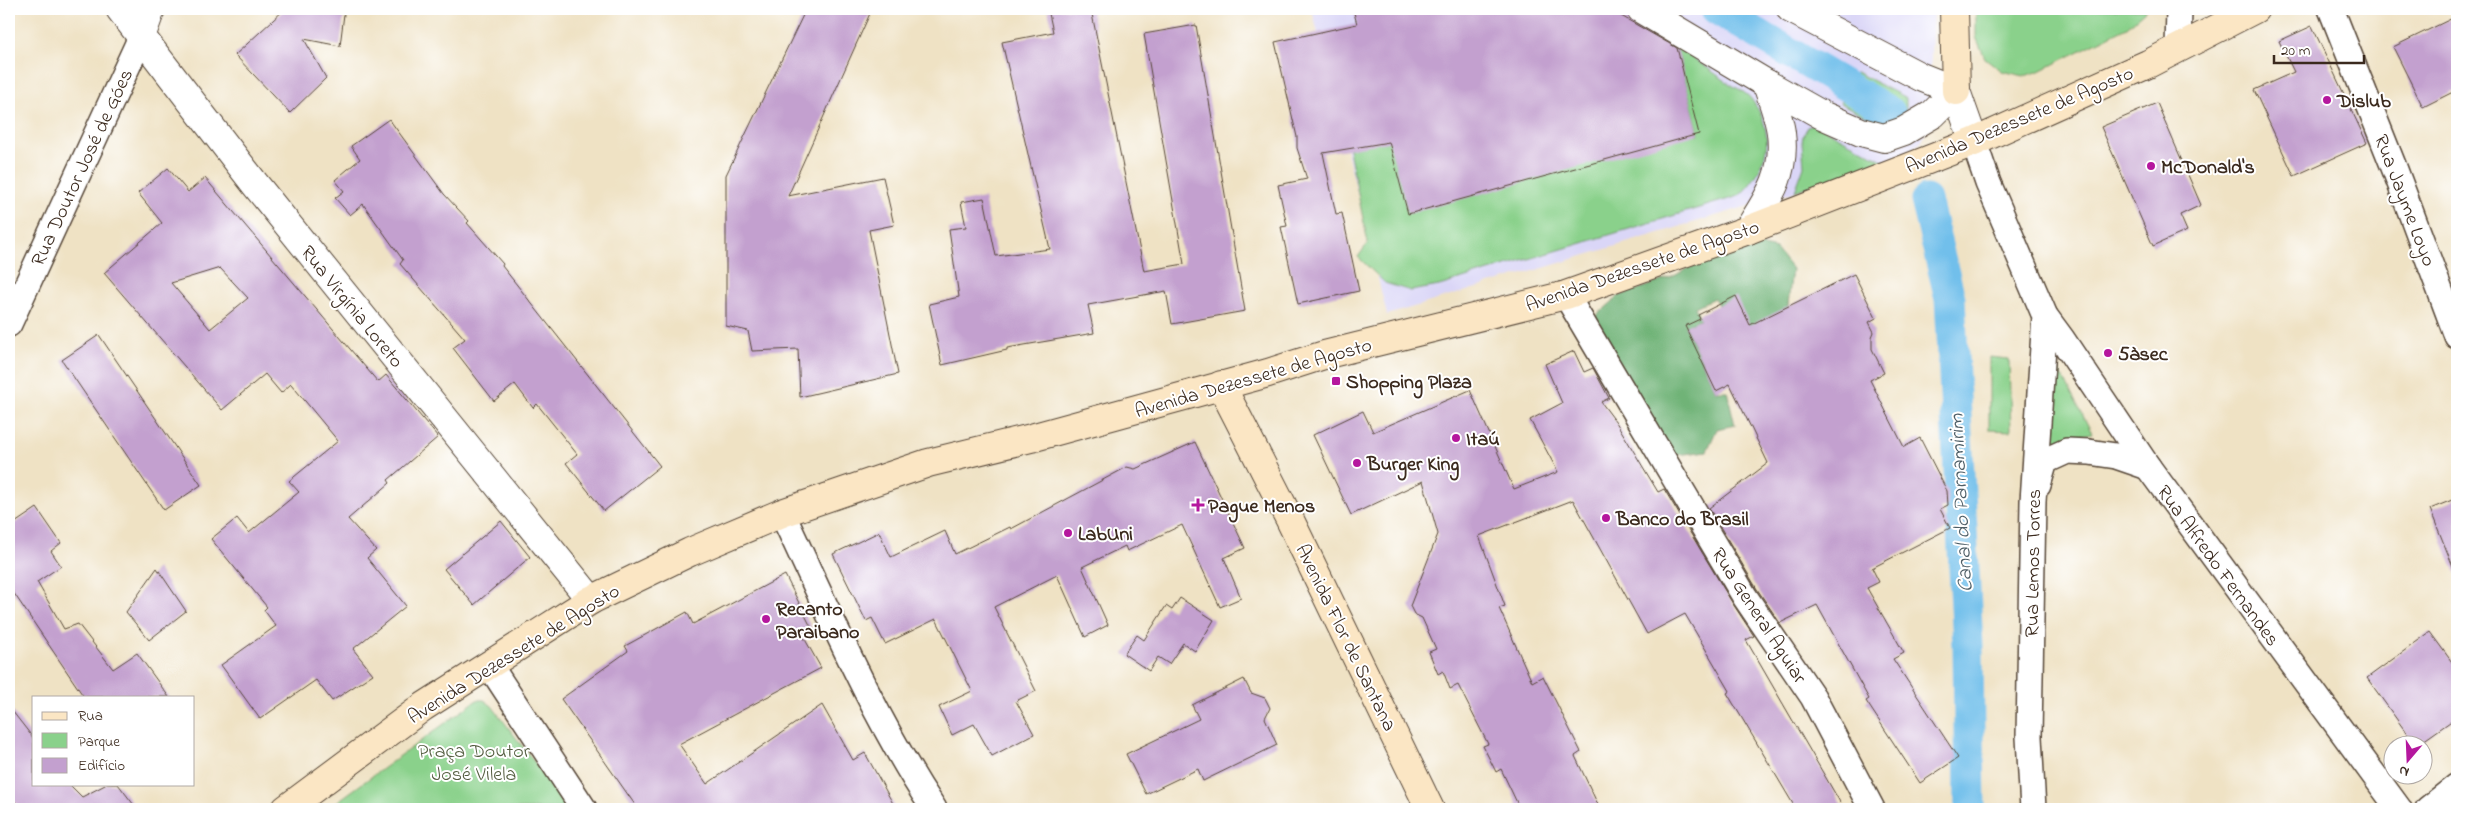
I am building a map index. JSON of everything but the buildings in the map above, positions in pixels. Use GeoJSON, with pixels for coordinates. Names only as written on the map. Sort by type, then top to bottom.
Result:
{"type":"FeatureCollection","features":[{"type":"Feature","properties":{"kind":"main road"},"geometry":{"type":"LineString","coordinates":[[1954,9],[1956,91]]}},
{"type":"Feature","properties":{"kind":"main road","name":"Avenida Dezessete de Agosto"},"geometry":{"type":"LineString","coordinates":[[286,809],[424,707],[591,600],[690,552],[782,513],[928,463],[1031,438],[1324,355],[1566,295],[1748,230],[1974,142],[2178,48],[2255,9]]}},
{"type":"Feature","properties":{"kind":"main road","name":"Avenida Flor de Santana"},"geometry":{"type":"LineString","coordinates":[[1221,385],[1289,518],[1430,809]]}},
{"type":"Feature","properties":{"kind":"street"},"geometry":{"type":"LineString","coordinates":[[120,9],[135,13],[150,9]]}},
{"type":"Feature","properties":{"kind":"street","name":"Rua Virgínia Loreto"},"geometry":{"type":"LineString","coordinates":[[120,9],[261,192],[591,600]]}},
{"type":"Feature","properties":{"kind":"street","name":"Rua Doutor José de Góes"},"geometry":{"type":"LineString","coordinates":[[9,324],[141,37],[150,9]]}},
{"type":"Feature","properties":{"kind":"street"},"geometry":{"type":"LineString","coordinates":[[1641,9],[1767,84],[1822,114],[1861,132],[1884,138],[1904,131],[1933,114],[1956,91]]}},
{"type":"Feature","properties":{"kind":"street"},"geometry":{"type":"LineString","coordinates":[[1792,9],[1921,77],[1956,91],[1988,183],[2045,316]]}},
{"type":"Feature","properties":{"kind":"street"},"geometry":{"type":"LineString","coordinates":[[2178,48],[2179,9]]}},
{"type":"Feature","properties":{"kind":"street","name":"Rua Jayme Loyo"},"geometry":{"type":"LineString","coordinates":[[2331,9],[2395,170],[2457,336]]}},
{"type":"Feature","properties":{"kind":"street"},"geometry":{"type":"LineString","coordinates":[[1904,131],[1918,99],[1921,77]]}},
{"type":"Feature","properties":{"kind":"street"},"geometry":{"type":"LineString","coordinates":[[1748,230],[1772,192],[1781,165],[1781,132],[1767,84]]}},
{"type":"Feature","properties":{"kind":"street","name":"Rua General Aguiar"},"geometry":{"type":"LineString","coordinates":[[1566,295],[1745,597],[1813,697],[1872,809]]}},
{"type":"Feature","properties":{"kind":"street","name":"Rua Alfredo Fernandes"},"geometry":{"type":"LineString","coordinates":[[2045,316],[2148,467],[2399,809]]}},
{"type":"Feature","properties":{"kind":"street","name":"Rua Lemos Torres"},"geometry":{"type":"LineString","coordinates":[[2032,809],[2029,737],[2033,501],[2045,316]]}},
{"type":"Feature","properties":{"kind":"street"},"geometry":{"type":"LineString","coordinates":[[2033,501],[2045,461],[2067,451],[2116,456],[2148,467]]}},
{"type":"Feature","properties":{"kind":"street"},"geometry":{"type":"LineString","coordinates":[[782,513],[865,690],[910,774],[934,809]]}},
{"type":"Feature","properties":{"kind":"street"},"geometry":{"type":"LineString","coordinates":[[490,666],[584,809]]}},
{"type":"Feature","properties":{"kind":"street"},"geometry":{"type":"LineString","coordinates":[[2428,809],[2457,786]]}},
{"type":"Feature","properties":{"kind":"shaded area"},"geometry":{"type":"Polygon","coordinates":[[[1312,9],[1933,9],[1928,124],[1922,141],[1891,163],[1387,315],[1312,9]]]}},
{"type":"Feature","properties":{"kind":"green space"},"geometry":{"type":"Polygon","coordinates":[[[1976,9],[2147,9],[2127,27],[2040,71],[2024,76],[2002,71],[1985,58],[1976,37],[1976,9]]]}},
{"type":"Feature","properties":{"kind":"green space"},"geometry":{"type":"Polygon","coordinates":[[[1676,46],[1745,93],[1760,113],[1767,138],[1766,151],[1757,174],[1739,196],[1439,286],[1411,291],[1385,283],[1358,257],[1368,243],[1346,135],[1699,134],[1676,46]]]}},
{"type":"Feature","properties":{"kind":"green space"},"geometry":{"type":"Polygon","coordinates":[[[1856,72],[1906,98],[1906,110],[1892,126],[1876,122],[1840,103],[1856,72]]]}},
{"type":"Feature","properties":{"kind":"green space"},"geometry":{"type":"Polygon","coordinates":[[[1815,124],[1884,161],[1795,191],[1804,166],[1803,135],[1808,127],[1815,124]]]}},
{"type":"Feature","properties":{"kind":"green space"},"geometry":{"type":"Polygon","coordinates":[[[1754,244],[1776,249],[1792,269],[1783,350],[1718,305],[1714,298],[1695,307],[1700,319],[1685,326],[1716,391],[1727,391],[1735,425],[1717,429],[1707,451],[1677,455],[1661,444],[1591,328],[1595,317],[1619,296],[1672,277],[1712,256],[1754,244]]]}},
{"type":"Feature","properties":{"kind":"green space"},"geometry":{"type":"Polygon","coordinates":[[[2052,356],[2092,433],[2051,443],[2052,356]]]}},
{"type":"Feature","properties":{"kind":"green space"},"geometry":{"type":"Polygon","coordinates":[[[1989,357],[2009,359],[2011,431],[1989,430],[1989,357]]]}},
{"type":"Feature","properties":{"kind":"green space","name":"Praça Doutor José Vilela"},"geometry":{"type":"Polygon","coordinates":[[[477,700],[484,700],[492,706],[570,809],[327,809],[477,700]]]}},
{"type":"Feature","properties":{"kind":"waterway","name":"Canal do Parnamirim"},"geometry":{"type":"LineString","coordinates":[[1716,9],[1890,112]]}},
{"type":"Feature","properties":{"kind":"waterway","name":"Canal do Parnamirim"},"geometry":{"type":"LineString","coordinates":[[1926,200],[1950,298],[1968,646],[1970,809]]}},
{"type":"Feature","properties":{"kind":"place","name":"Dislub"},"geometry":{"type":"Point","coordinates":[2327,100]}},
{"type":"Feature","properties":{"kind":"place","name":"McDonald's"},"geometry":{"type":"Point","coordinates":[2151,166]}},
{"type":"Feature","properties":{"kind":"place","name":"5àsec"},"geometry":{"type":"Point","coordinates":[2108,353]}},
{"type":"Feature","properties":{"kind":"place","name":"Shopping Plaza"},"geometry":{"type":"Point","coordinates":[1336,381]}},
{"type":"Feature","properties":{"kind":"place","name":"Itaú"},"geometry":{"type":"Point","coordinates":[1456,438]}},
{"type":"Feature","properties":{"kind":"place","name":"Burger King"},"geometry":{"type":"Point","coordinates":[1357,463]}},
{"type":"Feature","properties":{"kind":"place","name":"Pague Menos"},"geometry":{"type":"Point","coordinates":[1198,505]}},
{"type":"Feature","properties":{"kind":"place","name":"Banco do Brasil"},"geometry":{"type":"Point","coordinates":[1606,518]}},
{"type":"Feature","properties":{"kind":"place","name":"LabUni"},"geometry":{"type":"Point","coordinates":[1068,533]}},
{"type":"Feature","properties":{"kind":"place","name":"Recanto Paraibano"},"geometry":{"type":"Point","coordinates":[766,619]}}]}
